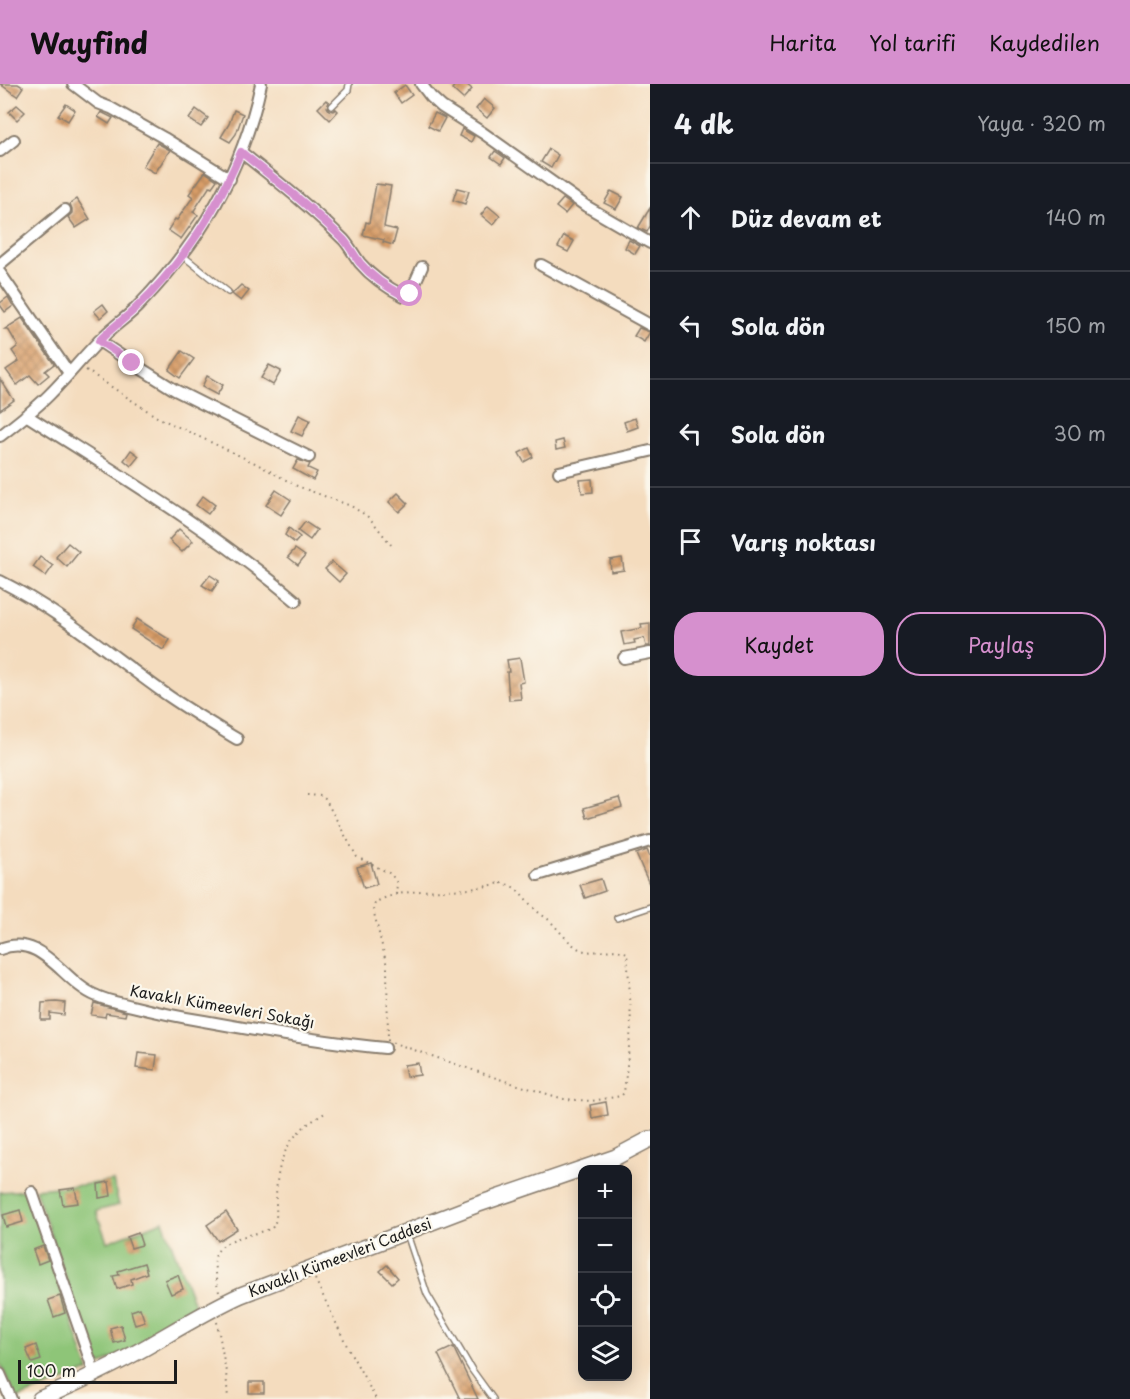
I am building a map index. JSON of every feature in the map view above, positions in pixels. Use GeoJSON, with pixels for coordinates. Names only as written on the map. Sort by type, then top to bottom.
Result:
{"type":"FeatureCollection","features":[{"type":"Feature","properties":{"kind":"street"},"geometry":{"type":"LineString","coordinates":[[73,84],[98,103],[146,128],[230,179]]}},
{"type":"Feature","properties":{"kind":"street"},"geometry":{"type":"LineString","coordinates":[[0,436],[51,394],[99,341],[137,308],[182,255],[211,214],[230,179],[252,121],[261,84]]}},
{"type":"Feature","properties":{"kind":"street"},"geometry":{"type":"LineString","coordinates":[[421,84],[442,107],[483,133],[586,206],[650,243]]}},
{"type":"Feature","properties":{"kind":"street"},"geometry":{"type":"LineString","coordinates":[[0,151],[14,140]]}},
{"type":"Feature","properties":{"kind":"street"},"geometry":{"type":"LineString","coordinates":[[241,152],[292,193],[349,245],[363,267],[397,292],[404,296],[410,294],[422,267]]}},
{"type":"Feature","properties":{"kind":"street"},"geometry":{"type":"LineString","coordinates":[[0,264],[65,210]]}},
{"type":"Feature","properties":{"kind":"street"},"geometry":{"type":"LineString","coordinates":[[541,265],[650,325]]}},
{"type":"Feature","properties":{"kind":"street"},"geometry":{"type":"LineString","coordinates":[[0,273],[73,369]]}},
{"type":"Feature","properties":{"kind":"street"},"geometry":{"type":"LineString","coordinates":[[99,341],[175,390],[309,457]]}},
{"type":"Feature","properties":{"kind":"street"},"geometry":{"type":"LineString","coordinates":[[26,415],[190,520],[296,601]]}},
{"type":"Feature","properties":{"kind":"street"},"geometry":{"type":"LineString","coordinates":[[559,472],[650,451]]}},
{"type":"Feature","properties":{"kind":"street"},"geometry":{"type":"LineString","coordinates":[[0,581],[51,611],[168,696],[237,739]]}},
{"type":"Feature","properties":{"kind":"street"},"geometry":{"type":"LineString","coordinates":[[624,658],[650,653]]}},
{"type":"Feature","properties":{"kind":"street"},"geometry":{"type":"LineString","coordinates":[[538,875],[650,841]]}},
{"type":"Feature","properties":{"kind":"street","name":"Kavaklı Kümeevleri Sokağı"},"geometry":{"type":"LineString","coordinates":[[0,949],[8,945],[39,951],[78,986],[114,1002],[166,1015],[240,1028],[385,1048]]}},
{"type":"Feature","properties":{"kind":"street","name":"Kavaklı Kümeevleri Caddesi"},"geometry":{"type":"LineString","coordinates":[[40,1399],[95,1374],[219,1305],[476,1205],[615,1157],[650,1139]]}},
{"type":"Feature","properties":{"kind":"street"},"geometry":{"type":"LineString","coordinates":[[32,1192],[95,1374]]}},
{"type":"Feature","properties":{"kind":"street"},"geometry":{"type":"LineString","coordinates":[[0,1374],[11,1399]]}},
{"type":"Feature","properties":{"kind":"lane"},"geometry":{"type":"LineString","coordinates":[[332,106],[348,90],[349,84]]}},
{"type":"Feature","properties":{"kind":"lane"},"geometry":{"type":"LineString","coordinates":[[182,255],[228,292]]}},
{"type":"Feature","properties":{"kind":"lane"},"geometry":{"type":"LineString","coordinates":[[617,918],[650,907]]}},
{"type":"Feature","properties":{"kind":"lane"},"geometry":{"type":"LineString","coordinates":[[406,1232],[427,1294],[472,1370],[493,1399]]}},
{"type":"Feature","properties":{"kind":"path"},"geometry":{"type":"LineString","coordinates":[[73,369],[157,417],[255,463],[297,486],[351,506],[367,516],[392,546]]}},
{"type":"Feature","properties":{"kind":"path"},"geometry":{"type":"LineString","coordinates":[[307,795],[321,796],[325,799],[357,857],[391,874],[397,883],[396,895]]}},
{"type":"Feature","properties":{"kind":"path"},"geometry":{"type":"LineString","coordinates":[[508,884],[519,890],[536,910],[578,948],[592,952],[621,950],[627,953],[631,1028],[624,1093],[621,1096],[592,1101],[564,1099],[505,1082],[388,1041],[387,966],[373,909],[375,903],[390,895],[396,895],[508,884]]}},
{"type":"Feature","properties":{"kind":"path"},"geometry":{"type":"LineString","coordinates":[[228,1399],[215,1255],[225,1244],[272,1228],[276,1223],[277,1181],[281,1160],[291,1141],[302,1128],[325,1113]]}},
{"type":"Feature","properties":{"kind":"path"},"geometry":{"type":"LineString","coordinates":[[310,1269],[348,1348],[376,1399]]}},
{"type":"Feature","properties":{"kind":"green space"},"geometry":{"type":"Polygon","coordinates":[[[113,1181],[119,1205],[96,1211],[107,1242],[163,1221],[196,1310],[146,1342],[96,1367],[35,1189],[113,1181]]]}},
{"type":"Feature","properties":{"kind":"green space"},"geometry":{"type":"Polygon","coordinates":[[[27,1190],[89,1371],[16,1399],[0,1362],[0,1192],[27,1190]]]}},
{"type":"Feature","properties":{"kind":"building"},"geometry":{"type":"Polygon","coordinates":[[[0,84],[18,84],[23,87],[17,96],[0,84]]]}},
{"type":"Feature","properties":{"kind":"building"},"geometry":{"type":"Polygon","coordinates":[[[456,84],[466,84],[472,89],[463,99],[452,89],[456,84]]]}},
{"type":"Feature","properties":{"kind":"building"},"geometry":{"type":"Polygon","coordinates":[[[405,85],[412,95],[401,103],[394,93],[405,85]]]}},
{"type":"Feature","properties":{"kind":"building"},"geometry":{"type":"Polygon","coordinates":[[[484,99],[495,108],[487,118],[476,109],[484,99]]]}},
{"type":"Feature","properties":{"kind":"building"},"geometry":{"type":"Polygon","coordinates":[[[326,100],[329,102],[327,107],[329,110],[338,111],[330,120],[318,108],[326,100]]]}},
{"type":"Feature","properties":{"kind":"building"},"geometry":{"type":"Polygon","coordinates":[[[66,104],[75,110],[68,121],[58,115],[66,104]]]}},
{"type":"Feature","properties":{"kind":"building"},"geometry":{"type":"Polygon","coordinates":[[[17,105],[25,112],[17,120],[9,112],[17,105]]]}},
{"type":"Feature","properties":{"kind":"building"},"geometry":{"type":"Polygon","coordinates":[[[196,109],[208,118],[201,127],[189,119],[196,109]]]}},
{"type":"Feature","properties":{"kind":"building"},"geometry":{"type":"Polygon","coordinates":[[[234,110],[243,114],[236,134],[230,142],[221,137],[234,110]]]}},
{"type":"Feature","properties":{"kind":"building"},"geometry":{"type":"Polygon","coordinates":[[[101,112],[113,118],[109,124],[98,117],[101,112]]]}},
{"type":"Feature","properties":{"kind":"building"},"geometry":{"type":"Polygon","coordinates":[[[435,113],[445,118],[438,131],[428,126],[435,113]]]}},
{"type":"Feature","properties":{"kind":"building"},"geometry":{"type":"Polygon","coordinates":[[[462,129],[474,136],[471,142],[459,136],[462,129]]]}},
{"type":"Feature","properties":{"kind":"building"},"geometry":{"type":"Polygon","coordinates":[[[157,143],[170,150],[155,173],[143,166],[157,143]]]}},
{"type":"Feature","properties":{"kind":"building"},"geometry":{"type":"Polygon","coordinates":[[[549,149],[558,155],[551,168],[541,162],[549,149]]]}},
{"type":"Feature","properties":{"kind":"building"},"geometry":{"type":"Polygon","coordinates":[[[495,151],[505,158],[501,164],[491,157],[495,151]]]}},
{"type":"Feature","properties":{"kind":"building"},"geometry":{"type":"Polygon","coordinates":[[[205,172],[217,180],[212,187],[210,186],[193,212],[198,215],[181,239],[168,230],[193,197],[189,194],[205,172]]]}},
{"type":"Feature","properties":{"kind":"building"},"geometry":{"type":"Polygon","coordinates":[[[376,184],[391,186],[384,227],[397,230],[393,245],[383,242],[384,240],[363,235],[366,222],[369,223],[376,184]]]}},
{"type":"Feature","properties":{"kind":"building"},"geometry":{"type":"Polygon","coordinates":[[[457,188],[469,191],[465,204],[453,200],[457,188]]]}},
{"type":"Feature","properties":{"kind":"building"},"geometry":{"type":"Polygon","coordinates":[[[611,191],[623,197],[616,209],[604,203],[611,191]]]}},
{"type":"Feature","properties":{"kind":"building"},"geometry":{"type":"Polygon","coordinates":[[[77,199],[90,219],[76,228],[68,217],[72,213],[70,204],[77,199]]]}},
{"type":"Feature","properties":{"kind":"building"},"geometry":{"type":"Polygon","coordinates":[[[563,199],[572,205],[565,214],[556,207],[563,199]]]}},
{"type":"Feature","properties":{"kind":"building"},"geometry":{"type":"Polygon","coordinates":[[[488,206],[500,216],[493,225],[481,215],[488,206]]]}},
{"type":"Feature","properties":{"kind":"building"},"geometry":{"type":"Polygon","coordinates":[[[650,208],[650,226],[647,232],[638,228],[650,208]]]}},
{"type":"Feature","properties":{"kind":"building"},"geometry":{"type":"Polygon","coordinates":[[[564,236],[574,241],[568,252],[558,247],[564,236]]]}},
{"type":"Feature","properties":{"kind":"building"},"geometry":{"type":"Polygon","coordinates":[[[629,240],[640,246],[635,254],[625,248],[629,240]]]}},
{"type":"Feature","properties":{"kind":"building"},"geometry":{"type":"Polygon","coordinates":[[[241,285],[249,291],[241,301],[232,294],[241,285]]]}},
{"type":"Feature","properties":{"kind":"building"},"geometry":{"type":"Polygon","coordinates":[[[8,297],[13,306],[5,312],[0,303],[8,297]]]}},
{"type":"Feature","properties":{"kind":"building"},"geometry":{"type":"Polygon","coordinates":[[[103,304],[108,311],[100,318],[94,311],[103,304]]]}},
{"type":"Feature","properties":{"kind":"building"},"geometry":{"type":"Polygon","coordinates":[[[22,318],[54,364],[45,371],[49,375],[38,384],[30,375],[17,385],[6,370],[19,361],[12,351],[18,346],[8,329],[5,329],[22,318]]]}},
{"type":"Feature","properties":{"kind":"building"},"geometry":{"type":"Polygon","coordinates":[[[639,328],[650,332],[644,342],[634,336],[639,328]]]}},
{"type":"Feature","properties":{"kind":"building"},"geometry":{"type":"Polygon","coordinates":[[[182,351],[194,359],[180,378],[169,370],[182,351]]]}},
{"type":"Feature","properties":{"kind":"building"},"geometry":{"type":"Polygon","coordinates":[[[269,365],[281,371],[273,385],[261,378],[269,365]]]}},
{"type":"Feature","properties":{"kind":"building"},"geometry":{"type":"Polygon","coordinates":[[[207,376],[223,385],[217,395],[202,387],[207,376]]]}},
{"type":"Feature","properties":{"kind":"building"},"geometry":{"type":"Polygon","coordinates":[[[0,379],[14,400],[0,410],[0,379]]]}},
{"type":"Feature","properties":{"kind":"building"},"geometry":{"type":"Polygon","coordinates":[[[299,415],[310,420],[302,436],[291,431],[299,415]]]}},
{"type":"Feature","properties":{"kind":"building"},"geometry":{"type":"Polygon","coordinates":[[[635,418],[638,427],[627,431],[624,422],[635,418]]]}},
{"type":"Feature","properties":{"kind":"building"},"geometry":{"type":"Polygon","coordinates":[[[563,440],[565,448],[556,450],[555,442],[563,440]]]}},
{"type":"Feature","properties":{"kind":"building"},"geometry":{"type":"Polygon","coordinates":[[[529,448],[533,457],[524,462],[519,453],[529,448]]]}},
{"type":"Feature","properties":{"kind":"building"},"geometry":{"type":"Polygon","coordinates":[[[131,450],[139,456],[131,466],[124,460],[131,450]]]}},
{"type":"Feature","properties":{"kind":"building"},"geometry":{"type":"Polygon","coordinates":[[[298,460],[310,464],[308,468],[317,472],[313,480],[293,469],[298,460]]]}},
{"type":"Feature","properties":{"kind":"building"},"geometry":{"type":"Polygon","coordinates":[[[592,479],[593,492],[582,493],[580,480],[592,479]]]}},
{"type":"Feature","properties":{"kind":"building"},"geometry":{"type":"Polygon","coordinates":[[[276,490],[291,500],[281,515],[266,505],[276,490]]]}},
{"type":"Feature","properties":{"kind":"building"},"geometry":{"type":"Polygon","coordinates":[[[398,493],[408,503],[399,512],[389,502],[398,493]]]}},
{"type":"Feature","properties":{"kind":"building"},"geometry":{"type":"Polygon","coordinates":[[[203,496],[215,505],[208,514],[196,505],[203,496]]]}},
{"type":"Feature","properties":{"kind":"building"},"geometry":{"type":"Polygon","coordinates":[[[305,522],[317,530],[310,540],[298,531],[305,522]]]}},
{"type":"Feature","properties":{"kind":"building"},"geometry":{"type":"Polygon","coordinates":[[[289,528],[300,537],[295,543],[285,535],[289,528]]]}},
{"type":"Feature","properties":{"kind":"building"},"geometry":{"type":"Polygon","coordinates":[[[179,529],[193,541],[182,552],[169,540],[179,529]]]}},
{"type":"Feature","properties":{"kind":"building"},"geometry":{"type":"Polygon","coordinates":[[[68,543],[79,552],[67,567],[56,557],[68,543]]]}},
{"type":"Feature","properties":{"kind":"building"},"geometry":{"type":"Polygon","coordinates":[[[295,549],[305,556],[298,565],[288,557],[295,549]]]}},
{"type":"Feature","properties":{"kind":"building"},"geometry":{"type":"Polygon","coordinates":[[[40,557],[53,566],[46,576],[33,567],[40,557]]]}},
{"type":"Feature","properties":{"kind":"building"},"geometry":{"type":"Polygon","coordinates":[[[622,558],[624,570],[611,572],[610,560],[622,558]]]}},
{"type":"Feature","properties":{"kind":"building"},"geometry":{"type":"Polygon","coordinates":[[[332,562],[346,574],[339,582],[325,569],[332,562]]]}},
{"type":"Feature","properties":{"kind":"building"},"geometry":{"type":"Polygon","coordinates":[[[210,575],[219,581],[212,591],[202,585],[210,575]]]}},
{"type":"Feature","properties":{"kind":"building"},"geometry":{"type":"Polygon","coordinates":[[[137,619],[170,640],[163,650],[131,629],[137,619]]]}},
{"type":"Feature","properties":{"kind":"building"},"geometry":{"type":"Polygon","coordinates":[[[650,623],[650,646],[646,646],[644,638],[624,645],[621,632],[642,628],[641,624],[650,623]]]}},
{"type":"Feature","properties":{"kind":"building"},"geometry":{"type":"Polygon","coordinates":[[[520,658],[524,682],[519,683],[521,699],[509,700],[507,660],[520,658]]]}},
{"type":"Feature","properties":{"kind":"building"},"geometry":{"type":"Polygon","coordinates":[[[619,798],[622,807],[587,818],[584,808],[619,798]]]}},
{"type":"Feature","properties":{"kind":"building"},"geometry":{"type":"Polygon","coordinates":[[[647,850],[650,857],[650,886],[636,854],[647,850]]]}},
{"type":"Feature","properties":{"kind":"building"},"geometry":{"type":"Polygon","coordinates":[[[371,863],[377,884],[364,888],[357,867],[371,863]]]}},
{"type":"Feature","properties":{"kind":"building"},"geometry":{"type":"Polygon","coordinates":[[[601,879],[605,891],[585,898],[580,885],[601,879]]]}},
{"type":"Feature","properties":{"kind":"building"},"geometry":{"type":"Polygon","coordinates":[[[42,1003],[65,1003],[64,1015],[50,1013],[50,1020],[41,1020],[42,1003]]]}},
{"type":"Feature","properties":{"kind":"building"},"geometry":{"type":"Polygon","coordinates":[[[94,1003],[126,1012],[125,1016],[106,1013],[105,1017],[91,1015],[94,1003]]]}},
{"type":"Feature","properties":{"kind":"building"},"geometry":{"type":"Polygon","coordinates":[[[138,1053],[157,1055],[155,1070],[136,1068],[138,1053]]]}},
{"type":"Feature","properties":{"kind":"building"},"geometry":{"type":"Polygon","coordinates":[[[418,1063],[420,1075],[406,1077],[404,1065],[418,1063]]]}},
{"type":"Feature","properties":{"kind":"building"},"geometry":{"type":"Polygon","coordinates":[[[606,1102],[608,1115],[592,1118],[590,1105],[606,1102]]]}},
{"type":"Feature","properties":{"kind":"building"},"geometry":{"type":"Polygon","coordinates":[[[109,1182],[111,1196],[99,1198],[98,1184],[109,1182]]]}},
{"type":"Feature","properties":{"kind":"building"},"geometry":{"type":"Polygon","coordinates":[[[75,1188],[78,1203],[63,1205],[60,1190],[75,1188]]]}},
{"type":"Feature","properties":{"kind":"building"},"geometry":{"type":"Polygon","coordinates":[[[20,1210],[23,1222],[6,1227],[3,1215],[20,1210]]]}},
{"type":"Feature","properties":{"kind":"building"},"geometry":{"type":"Polygon","coordinates":[[[226,1212],[237,1229],[218,1241],[207,1225],[226,1212]]]}},
{"type":"Feature","properties":{"kind":"building"},"geometry":{"type":"Polygon","coordinates":[[[138,1233],[142,1245],[131,1248],[127,1237],[138,1233]]]}},
{"type":"Feature","properties":{"kind":"building"},"geometry":{"type":"Polygon","coordinates":[[[43,1246],[48,1260],[38,1264],[33,1250],[43,1246]]]}},
{"type":"Feature","properties":{"kind":"building"},"geometry":{"type":"Polygon","coordinates":[[[144,1263],[147,1273],[131,1279],[132,1284],[117,1289],[113,1276],[119,1275],[118,1271],[144,1263]]]}},
{"type":"Feature","properties":{"kind":"building"},"geometry":{"type":"Polygon","coordinates":[[[387,1265],[398,1278],[392,1283],[380,1271],[387,1265]]]}},
{"type":"Feature","properties":{"kind":"building"},"geometry":{"type":"Polygon","coordinates":[[[178,1275],[183,1289],[171,1294],[165,1280],[178,1275]]]}},
{"type":"Feature","properties":{"kind":"building"},"geometry":{"type":"Polygon","coordinates":[[[60,1296],[65,1313],[54,1317],[48,1300],[60,1296]]]}},
{"type":"Feature","properties":{"kind":"building"},"geometry":{"type":"Polygon","coordinates":[[[140,1308],[145,1322],[135,1325],[131,1311],[140,1308]]]}},
{"type":"Feature","properties":{"kind":"building"},"geometry":{"type":"Polygon","coordinates":[[[121,1325],[125,1340],[114,1343],[110,1328],[121,1325]]]}},
{"type":"Feature","properties":{"kind":"building"},"geometry":{"type":"Polygon","coordinates":[[[36,1345],[41,1360],[32,1363],[26,1349],[36,1345]]]}},
{"type":"Feature","properties":{"kind":"building"},"geometry":{"type":"Polygon","coordinates":[[[453,1347],[478,1399],[460,1399],[438,1354],[453,1347]]]}},
{"type":"Feature","properties":{"kind":"building"},"geometry":{"type":"Polygon","coordinates":[[[249,1382],[264,1382],[264,1393],[249,1393],[249,1382]]]}},
{"type":"Feature","properties":{"kind":"route"},"geometry":{"type":"LineString","coordinates":[[132,363],[99,341],[137,308],[184,252],[211,214],[230,179],[241,152],[292,193],[345,241],[363,267],[397,292],[404,296],[410,294]]}}]}
